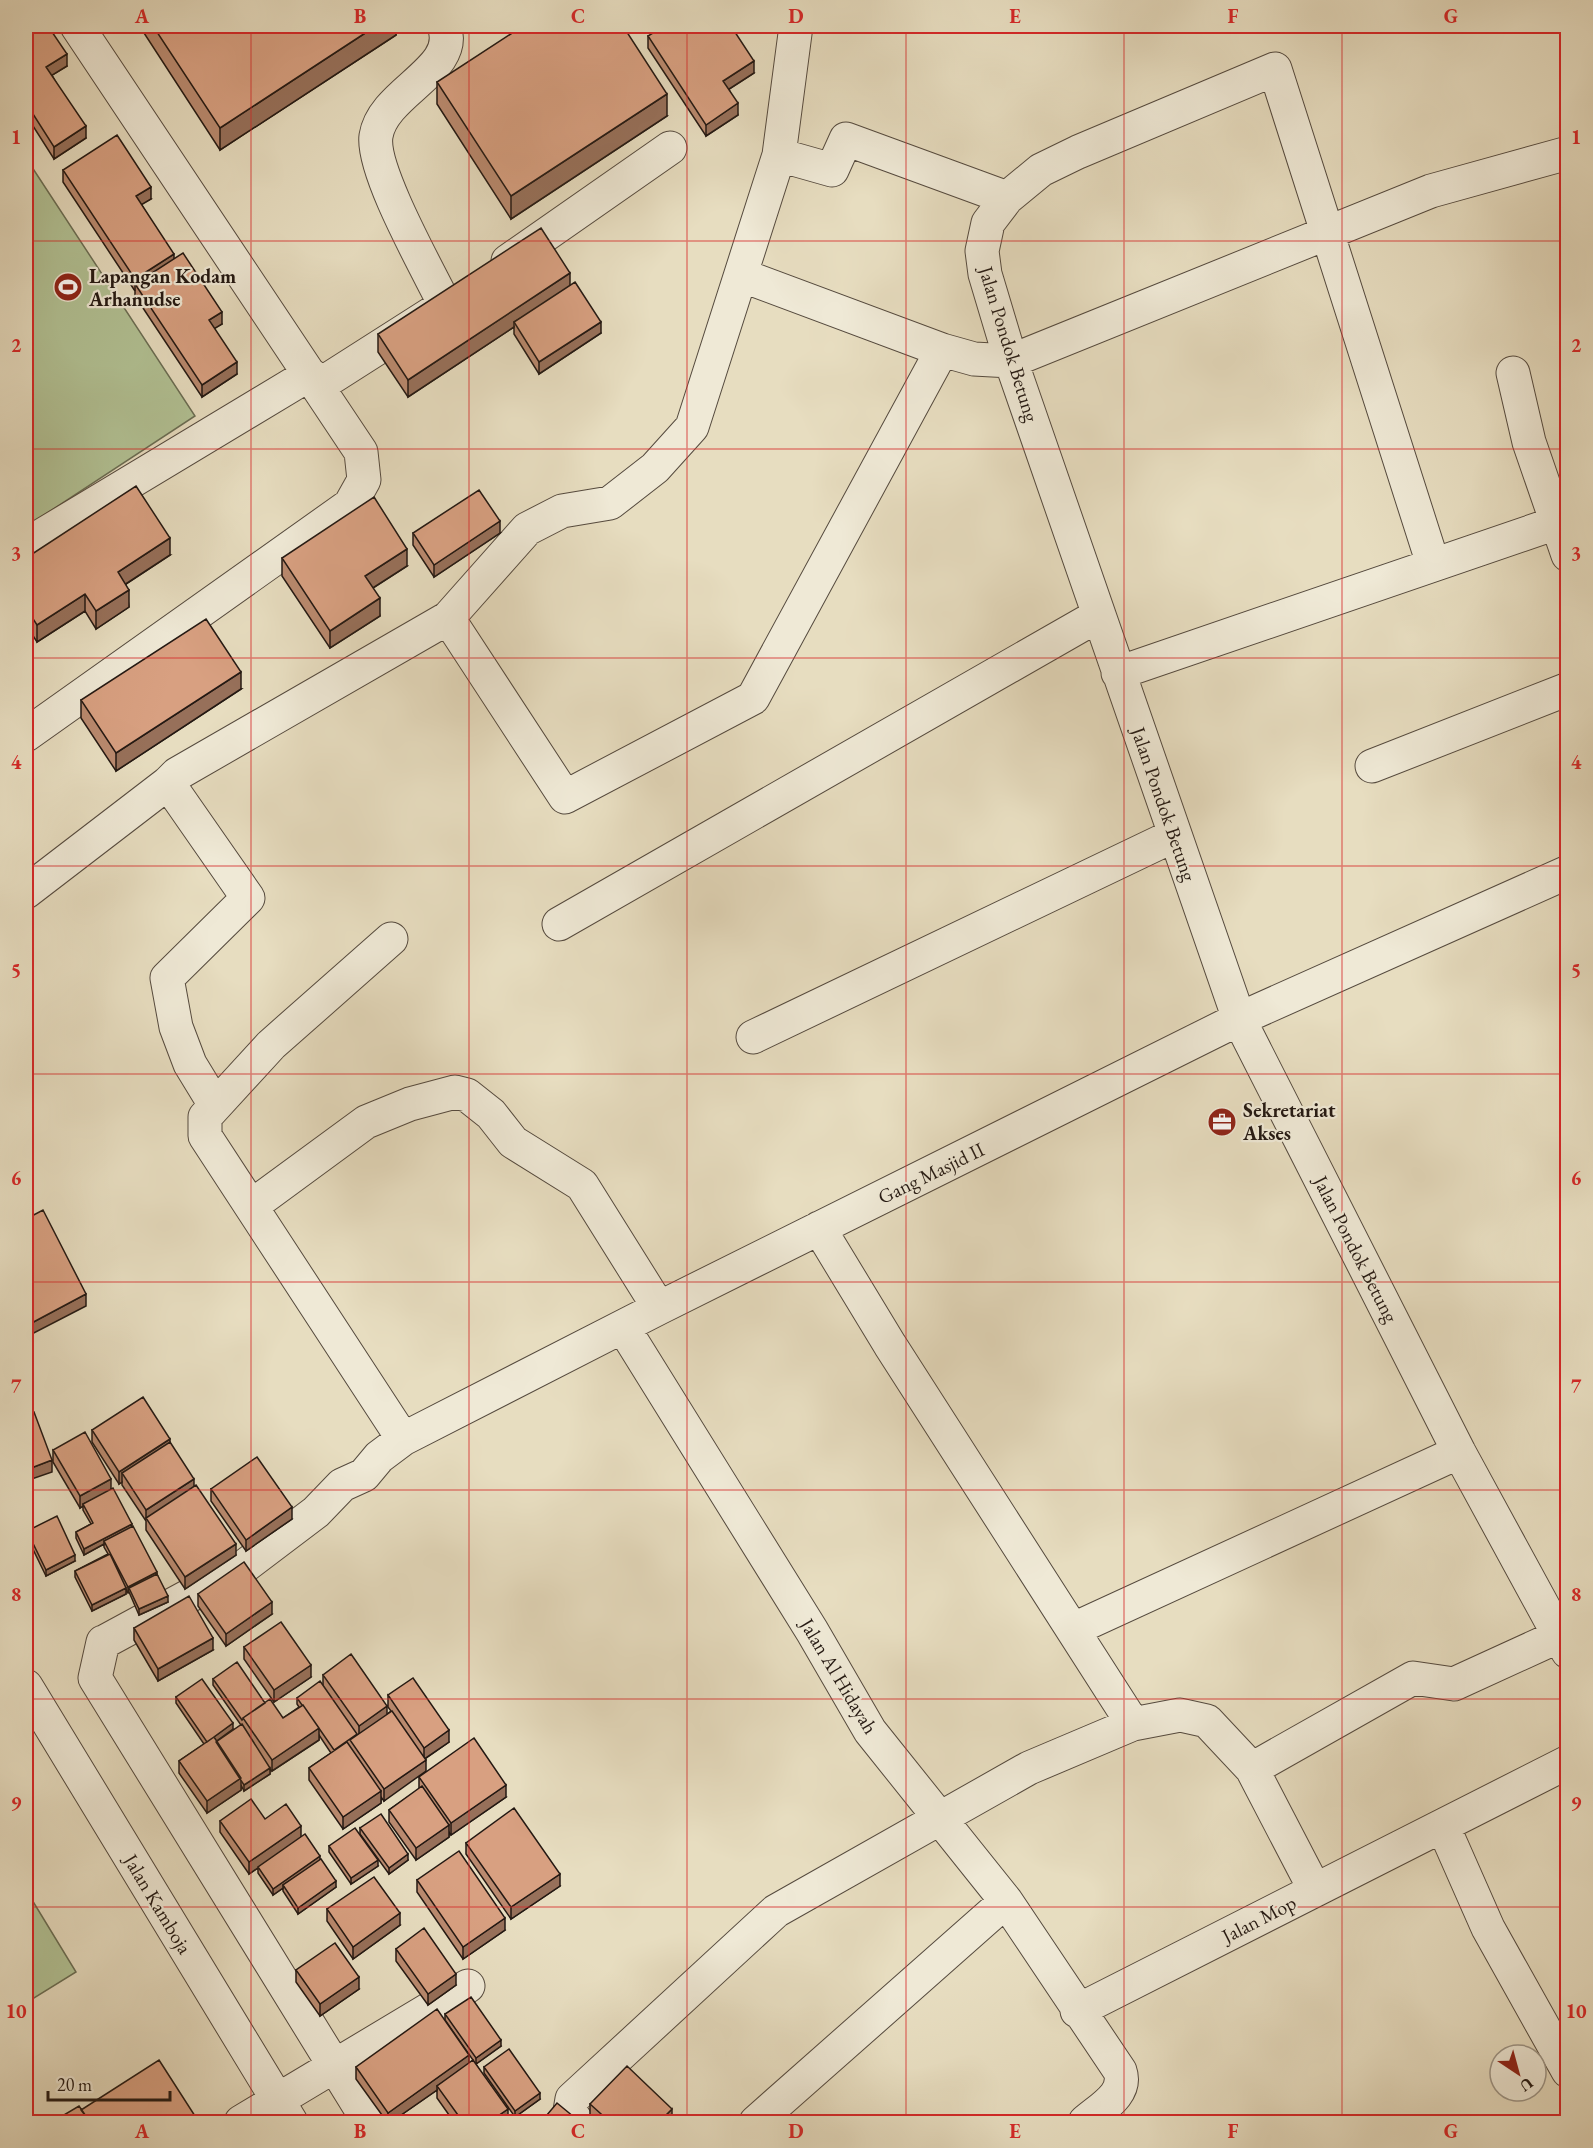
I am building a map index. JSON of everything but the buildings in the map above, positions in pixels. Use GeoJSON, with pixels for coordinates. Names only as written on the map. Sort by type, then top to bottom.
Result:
{"type":"FeatureCollection","features":[{"type":"Feature","properties":{"kind":"street"},"geometry":{"type":"LineString","coordinates":[[444,26],[447,33],[442,59],[388,108],[376,136],[379,169],[445,305]]}},
{"type":"Feature","properties":{"kind":"street"},"geometry":{"type":"LineString","coordinates":[[26,892],[177,774],[448,618],[527,529],[562,511],[610,503],[655,468],[692,427],[779,155],[796,26]]}},
{"type":"Feature","properties":{"kind":"street"},"geometry":{"type":"LineString","coordinates":[[26,735],[350,505],[364,480],[361,452],[86,29]]}},
{"type":"Feature","properties":{"kind":"street","name":"Jalan Pondok Betung"},"geometry":{"type":"LineString","coordinates":[[1328,232],[1275,69],[1078,152],[1041,170],[1007,198],[988,223],[982,251],[984,274],[1011,361],[1239,1019],[1459,1452],[1563,1644]]}},
{"type":"Feature","properties":{"kind":"street"},"geometry":{"type":"LineString","coordinates":[[779,155],[832,170],[846,139],[1007,198]]}},
{"type":"Feature","properties":{"kind":"street"},"geometry":{"type":"LineString","coordinates":[[26,545],[445,305],[670,148]]}},
{"type":"Feature","properties":{"kind":"street"},"geometry":{"type":"LineString","coordinates":[[741,275],[942,351],[974,359],[1011,361],[1431,191],[1568,153]]}},
{"type":"Feature","properties":{"kind":"street"},"geometry":{"type":"LineString","coordinates":[[1328,232],[1433,564]]}},
{"type":"Feature","properties":{"kind":"street"},"geometry":{"type":"LineString","coordinates":[[448,618],[565,797],[753,698],[942,351]]}},
{"type":"Feature","properties":{"kind":"street"},"geometry":{"type":"LineString","coordinates":[[1513,373],[1529,442],[1561,521],[1568,555]]}},
{"type":"Feature","properties":{"kind":"street"},"geometry":{"type":"LineString","coordinates":[[1118,673],[1561,521]]}},
{"type":"Feature","properties":{"kind":"street"},"geometry":{"type":"LineString","coordinates":[[559,924],[1098,615]]}},
{"type":"Feature","properties":{"kind":"street"},"geometry":{"type":"LineString","coordinates":[[1372,766],[1568,689]]}},
{"type":"Feature","properties":{"kind":"street"},"geometry":{"type":"LineString","coordinates":[[168,783],[248,898],[167,978],[176,1027],[190,1064],[215,1105]]}},
{"type":"Feature","properties":{"kind":"street"},"geometry":{"type":"LineString","coordinates":[[753,1037],[1174,835]]}},
{"type":"Feature","properties":{"kind":"street","name":"Gang Masjid II"},"geometry":{"type":"LineString","coordinates":[[334,2067],[95,1678],[104,1642],[246,1565],[316,1512],[342,1485],[364,1475],[379,1457],[404,1439],[659,1308],[1239,1019],[1568,872]]}},
{"type":"Feature","properties":{"kind":"street"},"geometry":{"type":"LineString","coordinates":[[391,939],[271,1045],[205,1117],[205,1136],[253,1205],[404,1439]]}},
{"type":"Feature","properties":{"kind":"street"},"geometry":{"type":"LineString","coordinates":[[253,1205],[366,1122],[410,1104],[455,1092],[467,1095],[491,1114],[513,1142],[582,1185],[659,1308]]}},
{"type":"Feature","properties":{"kind":"street"},"geometry":{"type":"LineString","coordinates":[[819,1228],[890,1345],[1133,1724]]}},
{"type":"Feature","properties":{"kind":"street","name":"Jalan Al Hidayah"},"geometry":{"type":"LineString","coordinates":[[623,1327],[812,1631],[870,1731],[1006,1901],[1077,2011]]}},
{"type":"Feature","properties":{"kind":"street"},"geometry":{"type":"LineString","coordinates":[[1074,1629],[1459,1452]]}},
{"type":"Feature","properties":{"kind":"street"},"geometry":{"type":"LineString","coordinates":[[1252,1769],[1413,1678],[1454,1684],[1563,1644]]}},
{"type":"Feature","properties":{"kind":"street","name":"Jalan Kamboja"},"geometry":{"type":"LineString","coordinates":[[26,1686],[284,2111]]}},
{"type":"Feature","properties":{"kind":"street"},"geometry":{"type":"LineString","coordinates":[[577,2122],[570,2112],[572,2099],[776,1911],[1029,1768],[1133,1724],[1180,1715],[1207,1721],[1252,1769],[1315,1890]]}},
{"type":"Feature","properties":{"kind":"street","name":"Jalan Mop"},"geometry":{"type":"LineString","coordinates":[[1077,2011],[1568,1762]]}},
{"type":"Feature","properties":{"kind":"street"},"geometry":{"type":"LineString","coordinates":[[1443,1826],[1488,1928],[1568,2071]]}},
{"type":"Feature","properties":{"kind":"street"},"geometry":{"type":"LineString","coordinates":[[756,2122],[1006,1901]]}},
{"type":"Feature","properties":{"kind":"street"},"geometry":{"type":"LineString","coordinates":[[241,2122],[284,2111],[334,2067],[468,1986]]}},
{"type":"Feature","properties":{"kind":"street"},"geometry":{"type":"LineString","coordinates":[[1077,2011],[1120,2071],[1123,2080],[1122,2089],[1085,2122]]}},
{"type":"Feature","properties":{"kind":"street"},"geometry":{"type":"LineString","coordinates":[[334,2067],[369,2122]]}},
{"type":"Feature","properties":{"kind":"green space","name":"Lapangan Kodam Arhanudse"},"geometry":{"type":"Polygon","coordinates":[[[26,158],[195,416],[26,527],[26,158]]]}},
{"type":"Feature","properties":{"kind":"green space"},"geometry":{"type":"Polygon","coordinates":[[[26,1890],[76,1972],[26,2003],[26,1890]]]}},
{"type":"Feature","properties":{"kind":"place","name":"Lapangan Kodam Arhanudse"},"geometry":{"type":"Point","coordinates":[68,287]}},
{"type":"Feature","properties":{"kind":"place","name":"Sekretariat Akses"},"geometry":{"type":"Point","coordinates":[1222,1122]}}]}
